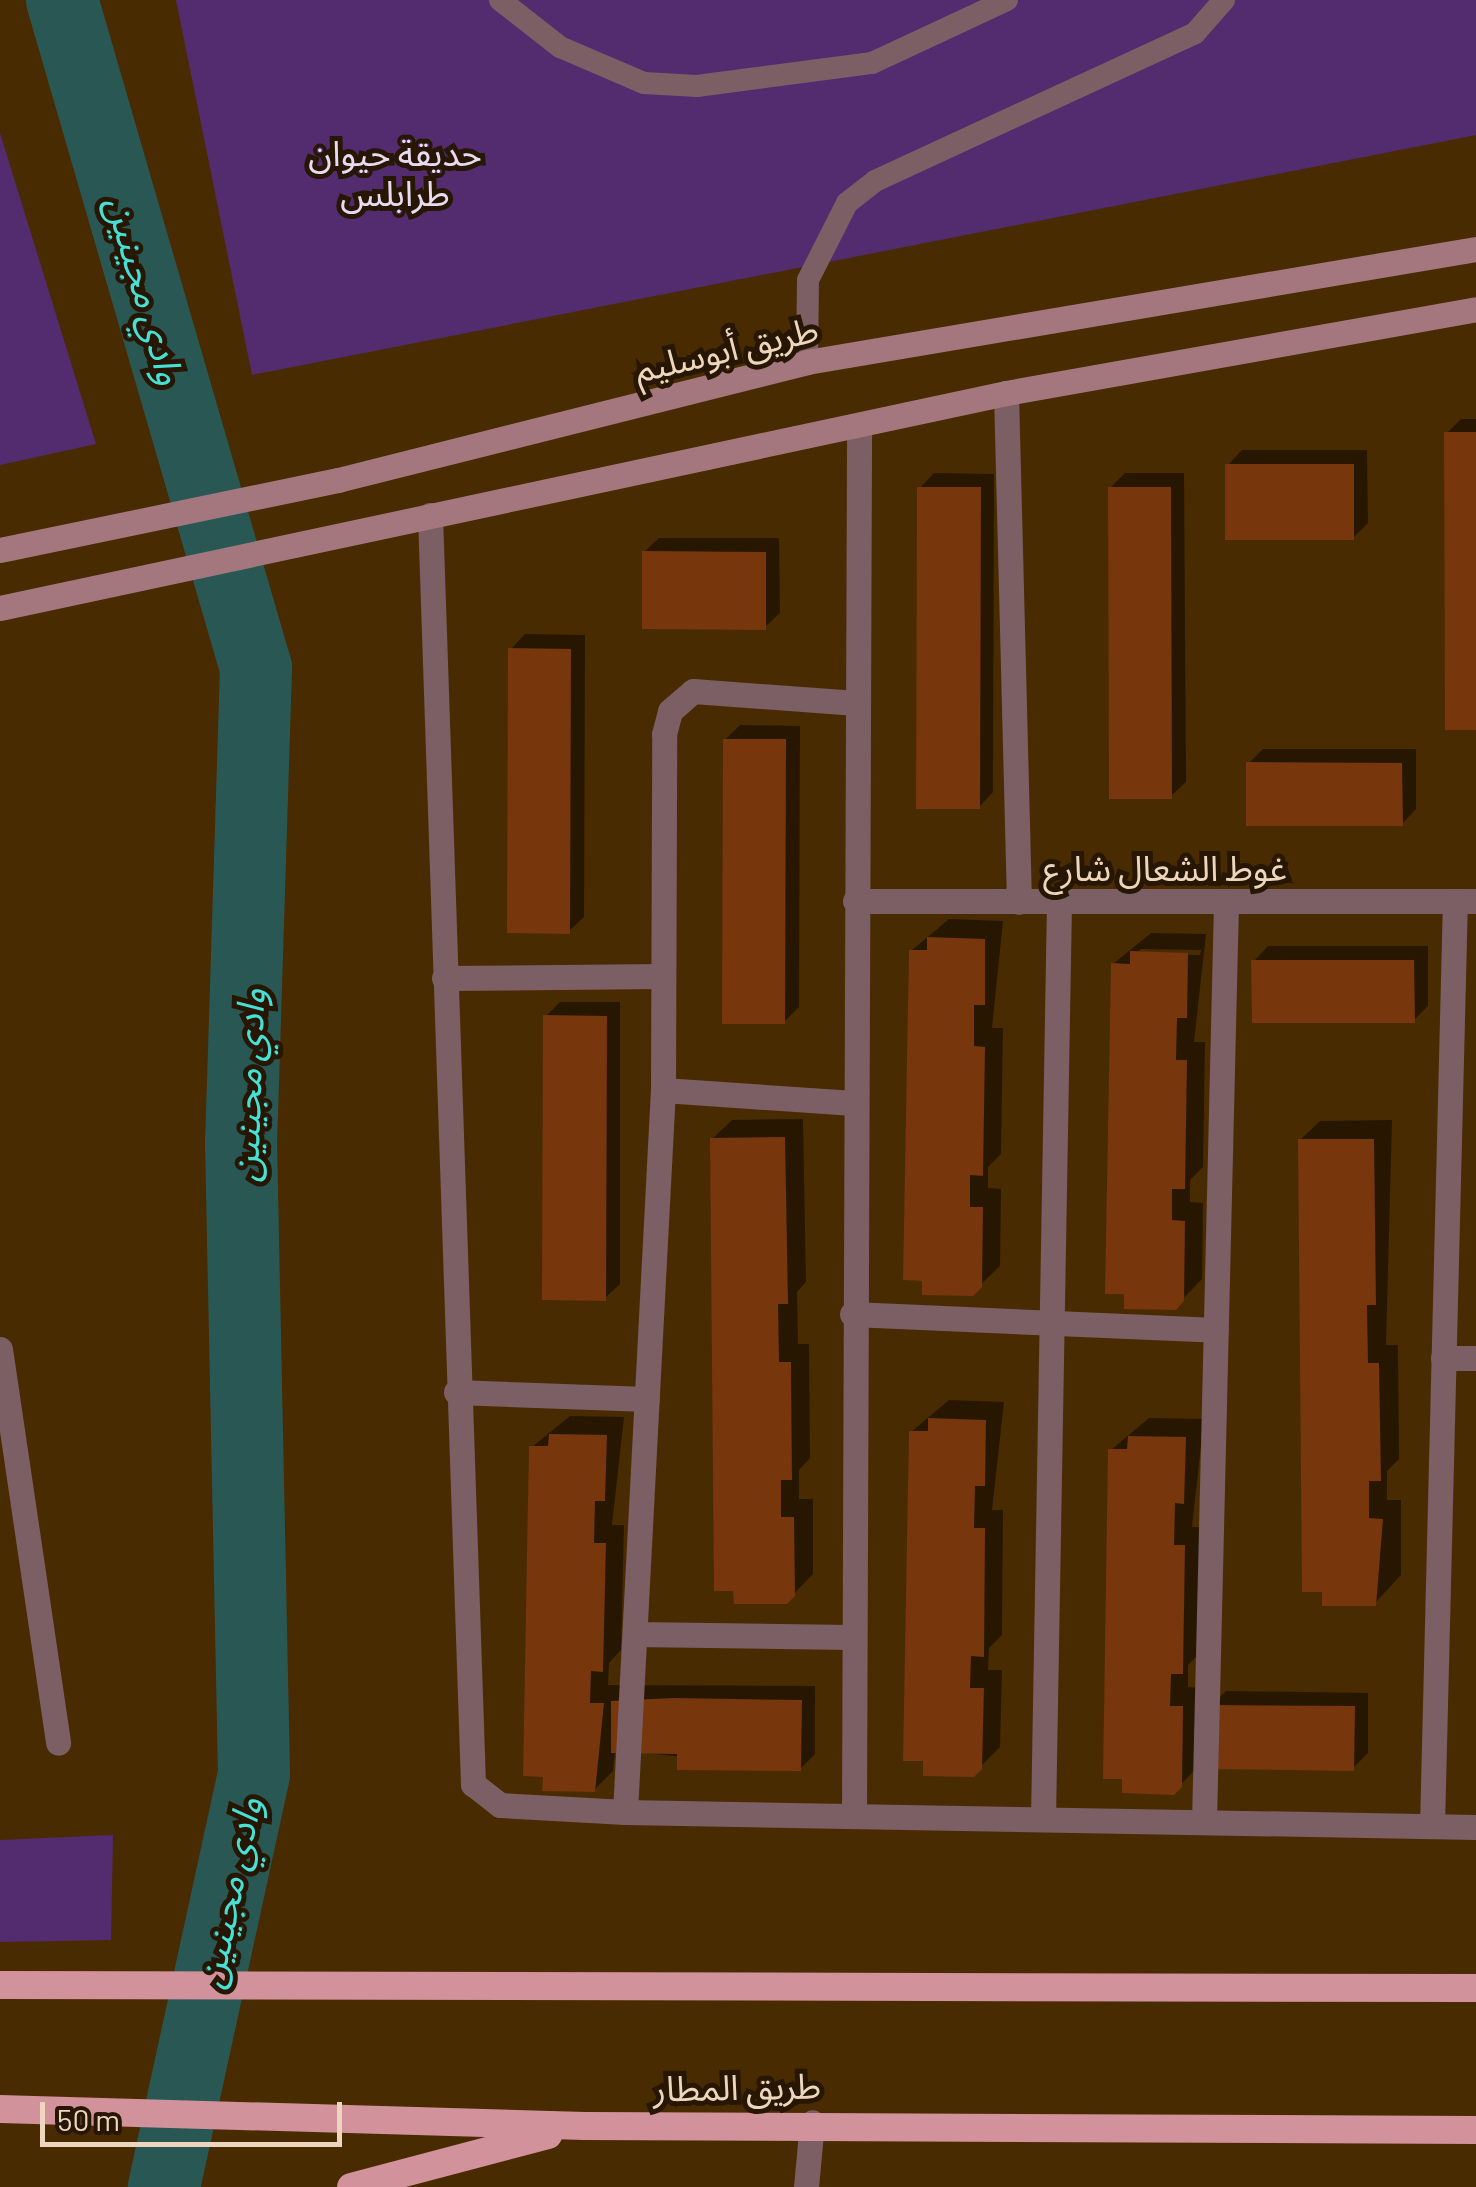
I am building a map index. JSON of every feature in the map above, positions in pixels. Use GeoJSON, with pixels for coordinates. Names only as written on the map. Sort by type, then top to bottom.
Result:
{"type":"FeatureCollection","features":[{"type":"Feature","properties":{"kind":"highway"},"geometry":{"type":"LineString","coordinates":[[0,1984],[322,1991],[1476,1988]]}},
{"type":"Feature","properties":{"kind":"highway","name":"طريق المطار"},"geometry":{"type":"LineString","coordinates":[[0,2109],[62,2114],[585,2126],[812,2122],[1476,2130]]}},
{"type":"Feature","properties":{"kind":"highway"},"geometry":{"type":"LineString","coordinates":[[351,2187],[585,2126]]}},
{"type":"Feature","properties":{"kind":"main road","name":"طريق أبوسليم"},"geometry":{"type":"LineString","coordinates":[[0,550],[338,480],[807,362],[1476,249]]}},
{"type":"Feature","properties":{"kind":"main road"},"geometry":{"type":"LineString","coordinates":[[0,608],[1006,392],[1476,308]]}},
{"type":"Feature","properties":{"kind":"street"},"geometry":{"type":"LineString","coordinates":[[1006,392],[1019,902]]}},
{"type":"Feature","properties":{"kind":"street"},"geometry":{"type":"LineString","coordinates":[[854,1816],[852,1314],[860,425]]}},
{"type":"Feature","properties":{"kind":"street"},"geometry":{"type":"LineString","coordinates":[[430,515],[456,1392],[473,1784],[500,1804],[625,1812],[1476,1827]]}},
{"type":"Feature","properties":{"kind":"street"},"geometry":{"type":"LineString","coordinates":[[625,1812],[663,1090],[670,712],[693,691],[857,704]]}},
{"type":"Feature","properties":{"kind":"street","name":"غوط الشعال شارع"},"geometry":{"type":"LineString","coordinates":[[855,901],[1466,901]]}},
{"type":"Feature","properties":{"kind":"street"},"geometry":{"type":"LineString","coordinates":[[1043,1819],[1059,901]]}},
{"type":"Feature","properties":{"kind":"street"},"geometry":{"type":"LineString","coordinates":[[1204,1822],[1226,901]]}},
{"type":"Feature","properties":{"kind":"street"},"geometry":{"type":"LineString","coordinates":[[1432,1826],[1444,1358],[1466,901]]}},
{"type":"Feature","properties":{"kind":"street"},"geometry":{"type":"LineString","coordinates":[[444,978],[663,976]]}},
{"type":"Feature","properties":{"kind":"street"},"geometry":{"type":"LineString","coordinates":[[663,1090],[854,1103]]}},
{"type":"Feature","properties":{"kind":"street"},"geometry":{"type":"LineString","coordinates":[[852,1314],[1216,1330]]}},
{"type":"Feature","properties":{"kind":"street"},"geometry":{"type":"LineString","coordinates":[[0,1349],[58,1743]]}},
{"type":"Feature","properties":{"kind":"street"},"geometry":{"type":"LineString","coordinates":[[1444,1358],[1476,1358]]}},
{"type":"Feature","properties":{"kind":"street"},"geometry":{"type":"LineString","coordinates":[[456,1392],[647,1399]]}},
{"type":"Feature","properties":{"kind":"street"},"geometry":{"type":"LineString","coordinates":[[635,1634],[851,1638]]}},
{"type":"Feature","properties":{"kind":"street"},"geometry":{"type":"LineString","coordinates":[[806,2187],[812,2122]]}},
{"type":"Feature","properties":{"kind":"lane"},"geometry":{"type":"LineString","coordinates":[[500,0],[560,48],[644,82],[697,86],[872,63],[1007,0]]}},
{"type":"Feature","properties":{"kind":"lane"},"geometry":{"type":"LineString","coordinates":[[807,362],[808,280],[847,203],[876,181],[1194,33],[1224,0]]}},
{"type":"Feature","properties":{"kind":"green space","name":"حديقة حيوان طرابلس"},"geometry":{"type":"Polygon","coordinates":[[[176,0],[1476,0],[1476,135],[252,375],[176,0]]]}},
{"type":"Feature","properties":{"kind":"green space"},"geometry":{"type":"Polygon","coordinates":[[[0,133],[96,444],[0,465],[0,133]]]}},
{"type":"Feature","properties":{"kind":"green space"},"geometry":{"type":"Polygon","coordinates":[[[113,1835],[111,1940],[0,1942],[0,1840],[113,1835]]]}},
{"type":"Feature","properties":{"kind":"building"},"geometry":{"type":"Polygon","coordinates":[[[1444,432],[1476,432],[1476,730],[1445,730],[1444,432]]]}},
{"type":"Feature","properties":{"kind":"building"},"geometry":{"type":"Polygon","coordinates":[[[1225,464],[1354,464],[1354,540],[1225,540],[1225,464]]]}},
{"type":"Feature","properties":{"kind":"building"},"geometry":{"type":"Polygon","coordinates":[[[917,487],[981,487],[980,809],[916,809],[917,487]]]}},
{"type":"Feature","properties":{"kind":"building"},"geometry":{"type":"Polygon","coordinates":[[[1108,487],[1171,487],[1172,799],[1109,799],[1108,487]]]}},
{"type":"Feature","properties":{"kind":"building"},"geometry":{"type":"Polygon","coordinates":[[[642,551],[766,552],[766,630],[642,629],[642,551]]]}},
{"type":"Feature","properties":{"kind":"building"},"geometry":{"type":"Polygon","coordinates":[[[508,648],[571,649],[570,934],[507,933],[508,648]]]}},
{"type":"Feature","properties":{"kind":"building"},"geometry":{"type":"Polygon","coordinates":[[[723,739],[786,739],[785,1024],[722,1024],[723,739]]]}},
{"type":"Feature","properties":{"kind":"building"},"geometry":{"type":"Polygon","coordinates":[[[1246,762],[1402,763],[1403,826],[1246,826],[1246,762]]]}},
{"type":"Feature","properties":{"kind":"building"},"geometry":{"type":"Polygon","coordinates":[[[927,937],[985,939],[985,1005],[974,1005],[974,1046],[985,1047],[983,1176],[970,1175],[970,1207],[983,1207],[982,1287],[973,1296],[922,1295],[922,1281],[903,1280],[909,950],[927,950],[927,937]]]}},
{"type":"Feature","properties":{"kind":"building"},"geometry":{"type":"Polygon","coordinates":[[[1130,951],[1188,953],[1187,1018],[1177,1018],[1176,1060],[1187,1060],[1185,1189],[1172,1189],[1172,1220],[1185,1221],[1184,1301],[1176,1310],[1124,1309],[1124,1294],[1105,1294],[1111,963],[1130,964],[1130,951]]]}},
{"type":"Feature","properties":{"kind":"building"},"geometry":{"type":"Polygon","coordinates":[[[1251,960],[1414,960],[1415,1023],[1252,1023],[1251,960]]]}},
{"type":"Feature","properties":{"kind":"building"},"geometry":{"type":"Polygon","coordinates":[[[543,1015],[607,1016],[606,1301],[542,1300],[543,1015]]]}},
{"type":"Feature","properties":{"kind":"building"},"geometry":{"type":"Polygon","coordinates":[[[785,1137],[788,1304],[778,1304],[779,1362],[791,1362],[792,1480],[781,1480],[781,1517],[794,1517],[795,1596],[787,1604],[734,1604],[733,1591],[714,1591],[710,1138],[785,1137]]]}},
{"type":"Feature","properties":{"kind":"building"},"geometry":{"type":"Polygon","coordinates":[[[1298,1139],[1374,1139],[1376,1305],[1367,1305],[1368,1363],[1379,1363],[1381,1481],[1369,1481],[1369,1518],[1383,1519],[1376,1606],[1322,1606],[1322,1592],[1302,1592],[1298,1139]]]}},
{"type":"Feature","properties":{"kind":"building"},"geometry":{"type":"Polygon","coordinates":[[[928,1418],[986,1420],[985,1486],[975,1486],[974,1528],[985,1528],[984,1657],[971,1656],[970,1688],[984,1688],[982,1769],[974,1777],[923,1776],[923,1761],[903,1761],[909,1431],[928,1431],[928,1418]]]}},
{"type":"Feature","properties":{"kind":"building"},"geometry":{"type":"Polygon","coordinates":[[[549,1434],[607,1435],[605,1501],[595,1501],[594,1543],[606,1543],[603,1672],[591,1671],[590,1703],[604,1703],[595,1792],[542,1791],[543,1777],[523,1776],[529,1446],[548,1446],[549,1434]]]}},
{"type":"Feature","properties":{"kind":"building"},"geometry":{"type":"Polygon","coordinates":[[[1128,1436],[1186,1437],[1184,1504],[1175,1503],[1174,1545],[1185,1545],[1183,1674],[1171,1674],[1170,1706],[1183,1706],[1182,1787],[1174,1795],[1122,1793],[1122,1779],[1103,1779],[1108,1449],[1127,1449],[1128,1436]]]}},
{"type":"Feature","properties":{"kind":"building"},"geometry":{"type":"Polygon","coordinates":[[[802,1700],[801,1771],[677,1770],[677,1754],[611,1753],[611,1701],[802,1700]]]}},
{"type":"Feature","properties":{"kind":"building"},"geometry":{"type":"Polygon","coordinates":[[[1209,1705],[1355,1706],[1354,1771],[1209,1769],[1209,1705]]]}},
{"type":"Feature","properties":{"kind":"waterway","name":"وادي مجينين"},"geometry":{"type":"LineString","coordinates":[[62,0],[256,668],[241,1142],[254,1774],[164,2187]]}}]}
